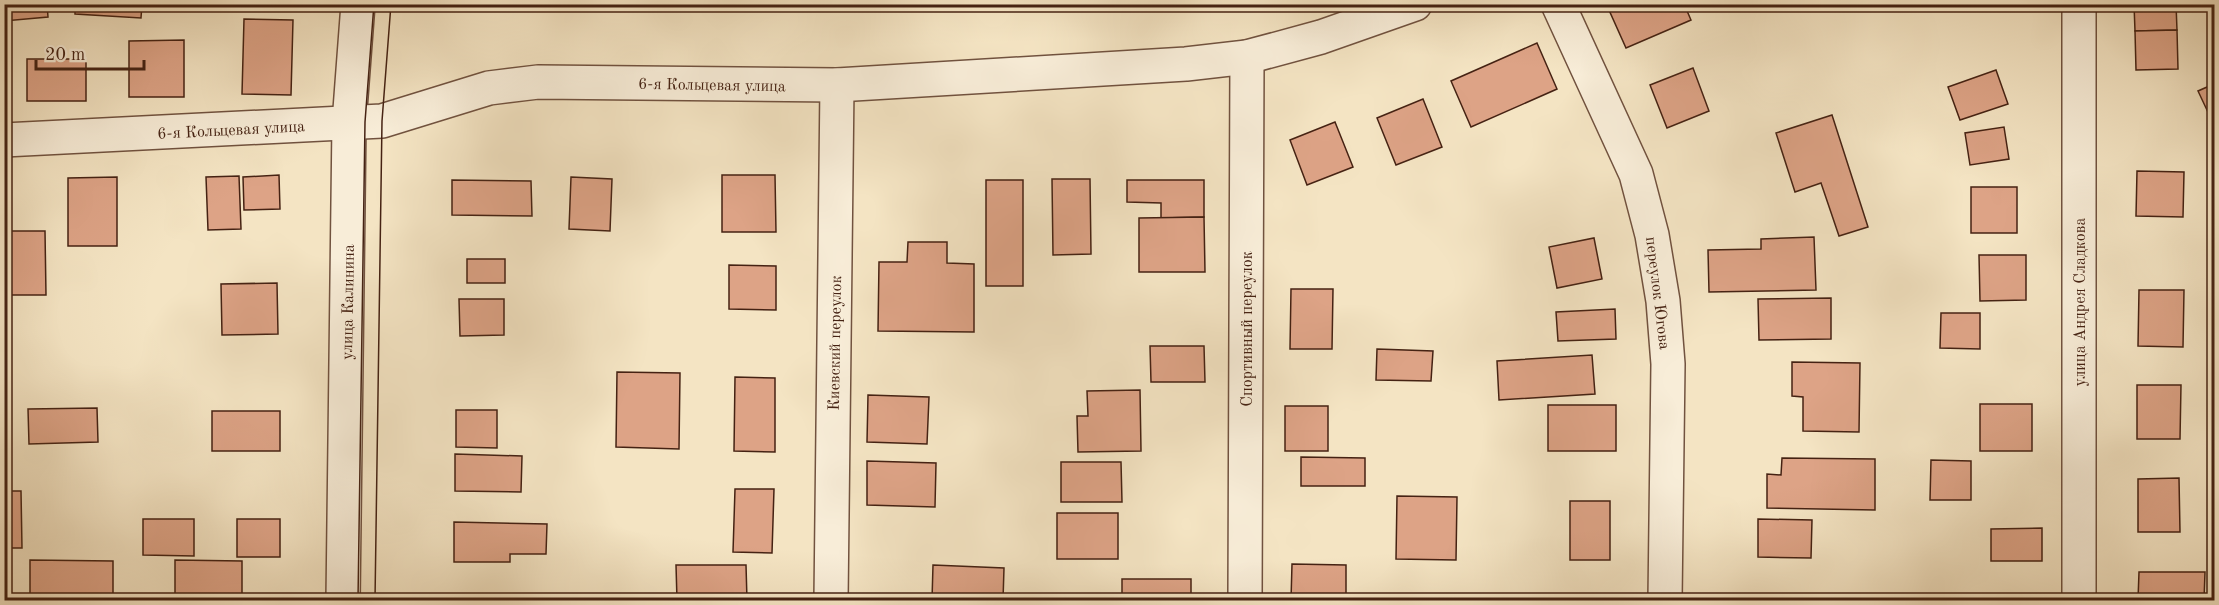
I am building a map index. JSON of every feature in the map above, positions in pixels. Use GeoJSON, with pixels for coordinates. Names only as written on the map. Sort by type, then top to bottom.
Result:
{"type":"FeatureCollection","features":[{"type":"Feature","properties":{"kind":"street","name":"улица Калинина"},"geometry":{"type":"LineString","coordinates":[[343,600],[349,123],[358,4]]}},
{"type":"Feature","properties":{"kind":"street","name":"6-я Кольцевая улица"},"geometry":{"type":"LineString","coordinates":[[4,140],[382,121],[489,88],[538,82],[837,85],[1015,76],[1247,57],[1321,37],[1415,4]]}},
{"type":"Feature","properties":{"kind":"street","name":"переулок Югова"},"geometry":{"type":"LineString","coordinates":[[1558,4],[1636,174],[1652,235],[1663,301],[1668,364],[1665,600]]}},
{"type":"Feature","properties":{"kind":"street","name":"улица Андрея Сладкова"},"geometry":{"type":"LineString","coordinates":[[2079,4],[2079,600]]}},
{"type":"Feature","properties":{"kind":"street","name":"Спортивный переулок"},"geometry":{"type":"LineString","coordinates":[[1245,600],[1247,57]]}},
{"type":"Feature","properties":{"kind":"street","name":"Киевский переулок"},"geometry":{"type":"LineString","coordinates":[[831,600],[837,85]]}},
{"type":"Feature","properties":{"kind":"building"},"geometry":{"type":"Polygon","coordinates":[[[4,4],[47,4],[48,17],[4,21],[4,4]]]}},
{"type":"Feature","properties":{"kind":"building"},"geometry":{"type":"Polygon","coordinates":[[[75,4],[142,4],[141,18],[75,14],[75,4]]]}},
{"type":"Feature","properties":{"kind":"building"},"geometry":{"type":"Polygon","coordinates":[[[469,4],[518,4],[518,6],[469,4]]]}},
{"type":"Feature","properties":{"kind":"building"},"geometry":{"type":"Polygon","coordinates":[[[558,4],[607,4],[607,10],[558,8],[558,4]]]}},
{"type":"Feature","properties":{"kind":"building"},"geometry":{"type":"Polygon","coordinates":[[[896,4],[950,4],[950,7],[896,6],[896,4]]]}},
{"type":"Feature","properties":{"kind":"building"},"geometry":{"type":"Polygon","coordinates":[[[955,4],[997,4],[997,7],[955,7],[955,4]]]}},
{"type":"Feature","properties":{"kind":"building"},"geometry":{"type":"Polygon","coordinates":[[[1621,4],[1684,4],[1691,20],[1626,48],[1609,10],[1621,4]]]}},
{"type":"Feature","properties":{"kind":"building"},"geometry":{"type":"Polygon","coordinates":[[[2134,4],[2176,4],[2177,30],[2135,31],[2134,4]]]}},
{"type":"Feature","properties":{"kind":"building"},"geometry":{"type":"Polygon","coordinates":[[[244,19],[293,20],[291,95],[242,94],[244,19]]]}},
{"type":"Feature","properties":{"kind":"building"},"geometry":{"type":"Polygon","coordinates":[[[2177,30],[2178,69],[2136,70],[2135,31],[2177,30]]]}},
{"type":"Feature","properties":{"kind":"building"},"geometry":{"type":"Polygon","coordinates":[[[184,40],[184,97],[129,97],[129,41],[184,40]]]}},
{"type":"Feature","properties":{"kind":"building"},"geometry":{"type":"Polygon","coordinates":[[[1537,43],[1557,89],[1471,127],[1451,81],[1537,43]]]}},
{"type":"Feature","properties":{"kind":"building"},"geometry":{"type":"Polygon","coordinates":[[[27,59],[86,59],[86,101],[27,101],[27,59]]]}},
{"type":"Feature","properties":{"kind":"building"},"geometry":{"type":"Polygon","coordinates":[[[1693,68],[1709,111],[1667,128],[1650,85],[1693,68]]]}},
{"type":"Feature","properties":{"kind":"building"},"geometry":{"type":"Polygon","coordinates":[[[1996,70],[2008,104],[1960,120],[1948,87],[1996,70]]]}},
{"type":"Feature","properties":{"kind":"building"},"geometry":{"type":"Polygon","coordinates":[[[2214,84],[2214,125],[2198,91],[2214,84]]]}},
{"type":"Feature","properties":{"kind":"building"},"geometry":{"type":"Polygon","coordinates":[[[1423,99],[1442,147],[1396,165],[1377,118],[1423,99]]]}},
{"type":"Feature","properties":{"kind":"building"},"geometry":{"type":"Polygon","coordinates":[[[1832,115],[1868,227],[1839,236],[1821,183],[1795,192],[1776,133],[1832,115]]]}},
{"type":"Feature","properties":{"kind":"building"},"geometry":{"type":"Polygon","coordinates":[[[1335,122],[1353,167],[1307,185],[1290,140],[1335,122]]]}},
{"type":"Feature","properties":{"kind":"building"},"geometry":{"type":"Polygon","coordinates":[[[2004,127],[2009,159],[1970,165],[1965,133],[2004,127]]]}},
{"type":"Feature","properties":{"kind":"building"},"geometry":{"type":"Polygon","coordinates":[[[2137,171],[2184,172],[2183,217],[2136,216],[2137,171]]]}},
{"type":"Feature","properties":{"kind":"building"},"geometry":{"type":"Polygon","coordinates":[[[279,175],[280,209],[244,210],[243,177],[279,175]]]}},
{"type":"Feature","properties":{"kind":"building"},"geometry":{"type":"Polygon","coordinates":[[[722,175],[775,175],[776,232],[722,232],[722,175]]]}},
{"type":"Feature","properties":{"kind":"building"},"geometry":{"type":"Polygon","coordinates":[[[239,176],[241,229],[208,230],[206,177],[239,176]]]}},
{"type":"Feature","properties":{"kind":"building"},"geometry":{"type":"Polygon","coordinates":[[[117,177],[117,246],[68,246],[68,178],[117,177]]]}},
{"type":"Feature","properties":{"kind":"building"},"geometry":{"type":"Polygon","coordinates":[[[571,177],[612,179],[610,231],[569,229],[571,177]]]}},
{"type":"Feature","properties":{"kind":"building"},"geometry":{"type":"Polygon","coordinates":[[[1052,179],[1090,179],[1091,254],[1053,255],[1052,179]]]}},
{"type":"Feature","properties":{"kind":"building"},"geometry":{"type":"Polygon","coordinates":[[[452,180],[531,181],[532,216],[452,215],[452,180]]]}},
{"type":"Feature","properties":{"kind":"building"},"geometry":{"type":"Polygon","coordinates":[[[986,180],[1023,180],[1023,286],[986,286],[986,180]]]}},
{"type":"Feature","properties":{"kind":"building"},"geometry":{"type":"Polygon","coordinates":[[[1127,180],[1204,180],[1204,217],[1161,218],[1161,203],[1127,202],[1127,180]]]}},
{"type":"Feature","properties":{"kind":"building"},"geometry":{"type":"Polygon","coordinates":[[[1971,187],[2017,187],[2017,233],[1971,233],[1971,187]]]}},
{"type":"Feature","properties":{"kind":"building"},"geometry":{"type":"Polygon","coordinates":[[[1204,217],[1205,272],[1139,272],[1139,218],[1204,217]]]}},
{"type":"Feature","properties":{"kind":"building"},"geometry":{"type":"Polygon","coordinates":[[[4,231],[45,231],[46,295],[4,295],[4,231]]]}},
{"type":"Feature","properties":{"kind":"building"},"geometry":{"type":"Polygon","coordinates":[[[1814,237],[1816,290],[1709,292],[1708,250],[1761,249],[1761,239],[1814,237]]]}},
{"type":"Feature","properties":{"kind":"building"},"geometry":{"type":"Polygon","coordinates":[[[1594,238],[1602,279],[1557,288],[1549,247],[1594,238]]]}},
{"type":"Feature","properties":{"kind":"building"},"geometry":{"type":"Polygon","coordinates":[[[908,242],[947,242],[947,263],[974,264],[974,332],[878,331],[879,262],[907,262],[908,242]]]}},
{"type":"Feature","properties":{"kind":"building"},"geometry":{"type":"Polygon","coordinates":[[[1979,255],[2026,255],[2026,300],[1980,301],[1979,255]]]}},
{"type":"Feature","properties":{"kind":"building"},"geometry":{"type":"Polygon","coordinates":[[[467,259],[505,259],[505,283],[467,283],[467,259]]]}},
{"type":"Feature","properties":{"kind":"building"},"geometry":{"type":"Polygon","coordinates":[[[729,265],[776,266],[776,310],[729,309],[729,265]]]}},
{"type":"Feature","properties":{"kind":"building"},"geometry":{"type":"Polygon","coordinates":[[[277,283],[278,334],[222,335],[221,284],[277,283]]]}},
{"type":"Feature","properties":{"kind":"building"},"geometry":{"type":"Polygon","coordinates":[[[1291,289],[1333,289],[1332,349],[1290,349],[1291,289]]]}},
{"type":"Feature","properties":{"kind":"building"},"geometry":{"type":"Polygon","coordinates":[[[2139,290],[2184,290],[2183,347],[2138,346],[2139,290]]]}},
{"type":"Feature","properties":{"kind":"building"},"geometry":{"type":"Polygon","coordinates":[[[1831,298],[1831,339],[1759,340],[1758,299],[1831,298]]]}},
{"type":"Feature","properties":{"kind":"building"},"geometry":{"type":"Polygon","coordinates":[[[459,299],[504,299],[504,335],[460,336],[459,299]]]}},
{"type":"Feature","properties":{"kind":"building"},"geometry":{"type":"Polygon","coordinates":[[[1615,309],[1616,339],[1558,341],[1556,312],[1615,309]]]}},
{"type":"Feature","properties":{"kind":"building"},"geometry":{"type":"Polygon","coordinates":[[[1941,313],[1980,313],[1980,349],[1940,348],[1941,313]]]}},
{"type":"Feature","properties":{"kind":"building"},"geometry":{"type":"Polygon","coordinates":[[[1150,346],[1204,346],[1205,382],[1151,382],[1150,346]]]}},
{"type":"Feature","properties":{"kind":"building"},"geometry":{"type":"Polygon","coordinates":[[[1377,349],[1433,351],[1431,381],[1376,380],[1377,349]]]}},
{"type":"Feature","properties":{"kind":"building"},"geometry":{"type":"Polygon","coordinates":[[[1592,355],[1595,394],[1499,400],[1497,361],[1592,355]]]}},
{"type":"Feature","properties":{"kind":"building"},"geometry":{"type":"Polygon","coordinates":[[[1792,362],[1860,363],[1859,432],[1803,431],[1803,397],[1792,396],[1792,362]]]}},
{"type":"Feature","properties":{"kind":"building"},"geometry":{"type":"Polygon","coordinates":[[[617,372],[680,373],[679,449],[616,447],[617,372]]]}},
{"type":"Feature","properties":{"kind":"building"},"geometry":{"type":"Polygon","coordinates":[[[735,377],[775,378],[775,452],[734,451],[735,377]]]}},
{"type":"Feature","properties":{"kind":"building"},"geometry":{"type":"Polygon","coordinates":[[[2137,385],[2181,385],[2180,439],[2137,439],[2137,385]]]}},
{"type":"Feature","properties":{"kind":"building"},"geometry":{"type":"Polygon","coordinates":[[[1140,390],[1141,451],[1078,452],[1077,416],[1088,416],[1087,391],[1140,390]]]}},
{"type":"Feature","properties":{"kind":"building"},"geometry":{"type":"Polygon","coordinates":[[[868,395],[929,397],[927,444],[867,442],[868,395]]]}},
{"type":"Feature","properties":{"kind":"building"},"geometry":{"type":"Polygon","coordinates":[[[1980,404],[2032,404],[2032,451],[1980,451],[1980,404]]]}},
{"type":"Feature","properties":{"kind":"building"},"geometry":{"type":"Polygon","coordinates":[[[1548,405],[1616,405],[1616,451],[1548,451],[1548,405]]]}},
{"type":"Feature","properties":{"kind":"building"},"geometry":{"type":"Polygon","coordinates":[[[1285,406],[1328,406],[1328,451],[1285,451],[1285,406]]]}},
{"type":"Feature","properties":{"kind":"building"},"geometry":{"type":"Polygon","coordinates":[[[97,408],[98,442],[29,444],[28,409],[97,408]]]}},
{"type":"Feature","properties":{"kind":"building"},"geometry":{"type":"Polygon","coordinates":[[[456,410],[497,410],[497,448],[456,447],[456,410]]]}},
{"type":"Feature","properties":{"kind":"building"},"geometry":{"type":"Polygon","coordinates":[[[212,411],[280,411],[280,451],[212,451],[212,411]]]}},
{"type":"Feature","properties":{"kind":"building"},"geometry":{"type":"Polygon","coordinates":[[[455,454],[522,456],[521,492],[455,491],[455,454]]]}},
{"type":"Feature","properties":{"kind":"building"},"geometry":{"type":"Polygon","coordinates":[[[1301,457],[1365,458],[1365,486],[1301,486],[1301,457]]]}},
{"type":"Feature","properties":{"kind":"building"},"geometry":{"type":"Polygon","coordinates":[[[1782,458],[1875,459],[1875,510],[1767,508],[1767,474],[1781,475],[1782,458]]]}},
{"type":"Feature","properties":{"kind":"building"},"geometry":{"type":"Polygon","coordinates":[[[1931,460],[1971,461],[1971,500],[1930,500],[1931,460]]]}},
{"type":"Feature","properties":{"kind":"building"},"geometry":{"type":"Polygon","coordinates":[[[867,461],[936,463],[935,507],[867,505],[867,461]]]}},
{"type":"Feature","properties":{"kind":"building"},"geometry":{"type":"Polygon","coordinates":[[[1061,462],[1121,462],[1122,502],[1061,502],[1061,462]]]}},
{"type":"Feature","properties":{"kind":"building"},"geometry":{"type":"Polygon","coordinates":[[[2179,478],[2180,532],[2138,532],[2138,479],[2179,478]]]}},
{"type":"Feature","properties":{"kind":"building"},"geometry":{"type":"Polygon","coordinates":[[[735,489],[774,489],[772,553],[733,552],[735,489]]]}},
{"type":"Feature","properties":{"kind":"building"},"geometry":{"type":"Polygon","coordinates":[[[4,491],[21,491],[22,548],[4,548],[4,491]]]}},
{"type":"Feature","properties":{"kind":"building"},"geometry":{"type":"Polygon","coordinates":[[[1397,496],[1457,497],[1456,560],[1396,559],[1397,496]]]}},
{"type":"Feature","properties":{"kind":"building"},"geometry":{"type":"Polygon","coordinates":[[[1570,501],[1610,501],[1610,560],[1570,560],[1570,501]]]}},
{"type":"Feature","properties":{"kind":"building"},"geometry":{"type":"Polygon","coordinates":[[[1057,513],[1118,513],[1118,559],[1057,559],[1057,513]]]}},
{"type":"Feature","properties":{"kind":"building"},"geometry":{"type":"Polygon","coordinates":[[[143,519],[194,519],[194,556],[143,555],[143,519]]]}},
{"type":"Feature","properties":{"kind":"building"},"geometry":{"type":"Polygon","coordinates":[[[237,519],[280,519],[280,557],[237,557],[237,519]]]}},
{"type":"Feature","properties":{"kind":"building"},"geometry":{"type":"Polygon","coordinates":[[[1758,519],[1812,520],[1811,558],[1758,557],[1758,519]]]}},
{"type":"Feature","properties":{"kind":"building"},"geometry":{"type":"Polygon","coordinates":[[[454,522],[547,524],[546,554],[510,554],[510,562],[454,562],[454,522]]]}},
{"type":"Feature","properties":{"kind":"building"},"geometry":{"type":"Polygon","coordinates":[[[2042,528],[2042,561],[1991,561],[1991,529],[2042,528]]]}},
{"type":"Feature","properties":{"kind":"building"},"geometry":{"type":"Polygon","coordinates":[[[30,560],[113,561],[113,595],[80,595],[80,600],[30,600],[30,560]]]}},
{"type":"Feature","properties":{"kind":"building"},"geometry":{"type":"Polygon","coordinates":[[[175,560],[242,561],[242,600],[175,600],[175,560]]]}},
{"type":"Feature","properties":{"kind":"building"},"geometry":{"type":"Polygon","coordinates":[[[1292,564],[1346,565],[1346,600],[1291,600],[1292,564]]]}},
{"type":"Feature","properties":{"kind":"building"},"geometry":{"type":"Polygon","coordinates":[[[676,565],[746,565],[747,600],[677,600],[676,565]]]}},
{"type":"Feature","properties":{"kind":"building"},"geometry":{"type":"Polygon","coordinates":[[[933,565],[1004,568],[1003,600],[932,600],[933,565]]]}},
{"type":"Feature","properties":{"kind":"building"},"geometry":{"type":"Polygon","coordinates":[[[2139,572],[2205,572],[2204,600],[2138,600],[2139,572]]]}},
{"type":"Feature","properties":{"kind":"building"},"geometry":{"type":"Polygon","coordinates":[[[1122,579],[1191,579],[1191,600],[1122,600],[1122,579]]]}},
{"type":"Feature","properties":{"kind":"building"},"geometry":{"type":"Polygon","coordinates":[[[1724,595],[1797,597],[1797,600],[1724,600],[1724,595]]]}},
{"type":"Feature","properties":{"kind":"tram line"},"geometry":{"type":"LineString","coordinates":[[358,600],[365,122],[374,4]]}},
{"type":"Feature","properties":{"kind":"tram line"},"geometry":{"type":"LineString","coordinates":[[375,600],[382,121],[391,4]]}}]}
